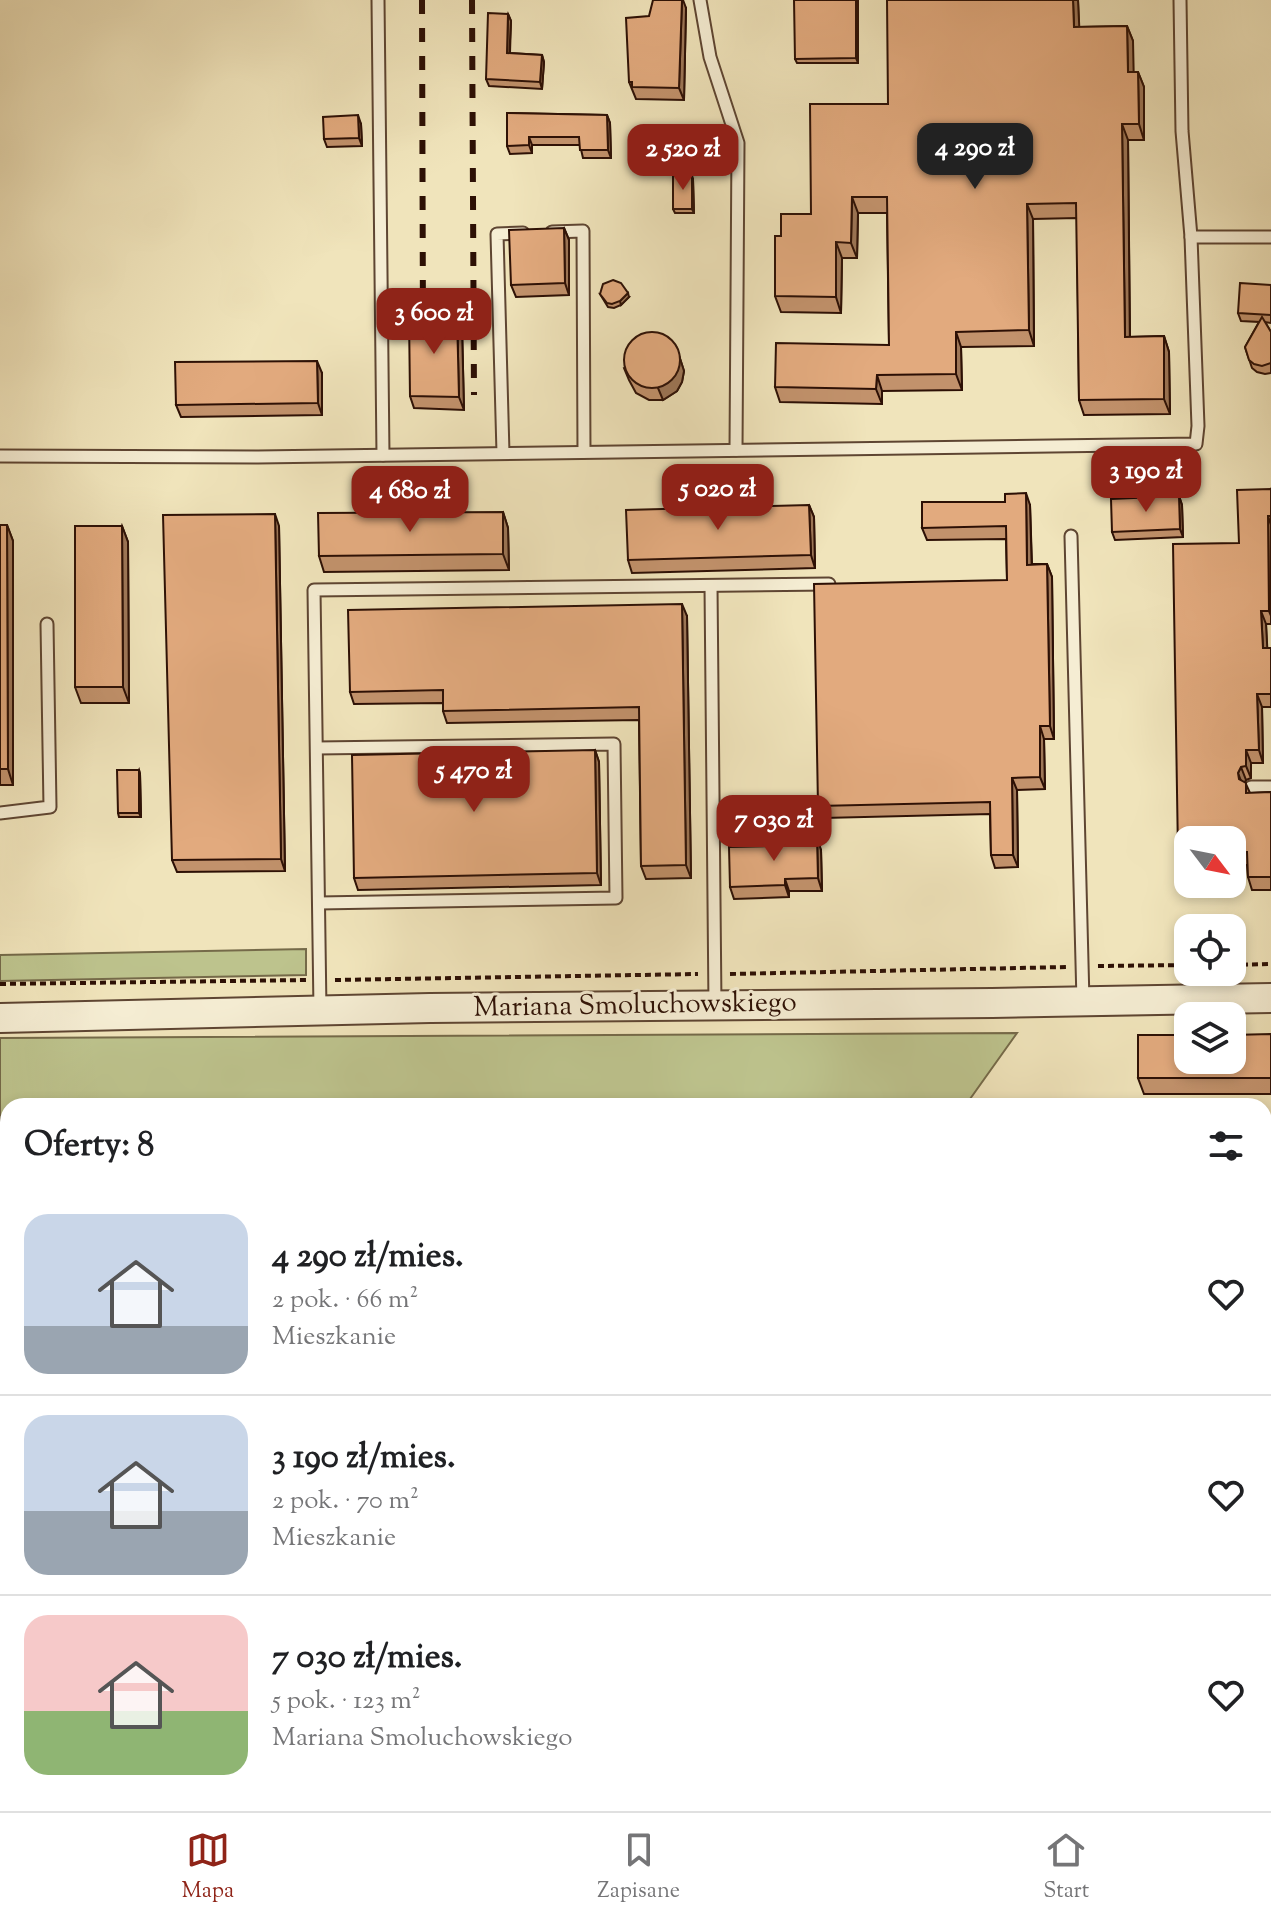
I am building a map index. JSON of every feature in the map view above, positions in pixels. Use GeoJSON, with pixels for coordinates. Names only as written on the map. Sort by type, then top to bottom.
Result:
{"type":"FeatureCollection","features":[{"type":"Feature","properties":{"kind":"street","name":"Mariana Smoluchowskiego"},"geometry":{"type":"LineString","coordinates":[[0,1018],[320,1010],[1271,998]]}},
{"type":"Feature","properties":{"kind":"lane"},"geometry":{"type":"LineString","coordinates":[[378,0],[383,455]]}},
{"type":"Feature","properties":{"kind":"lane"},"geometry":{"type":"LineString","coordinates":[[700,0],[710,57],[738,143],[736,450]]}},
{"type":"Feature","properties":{"kind":"lane"},"geometry":{"type":"LineString","coordinates":[[0,456],[258,457],[1196,444],[1198,426],[1191,237],[1182,131],[1180,0]]}},
{"type":"Feature","properties":{"kind":"lane"},"geometry":{"type":"LineString","coordinates":[[503,453],[497,234],[583,231],[584,452]]}},
{"type":"Feature","properties":{"kind":"lane"},"geometry":{"type":"LineString","coordinates":[[1191,237],[1271,237]]}},
{"type":"Feature","properties":{"kind":"lane"},"geometry":{"type":"LineString","coordinates":[[1071,536],[1083,1001]]}},
{"type":"Feature","properties":{"kind":"lane"},"geometry":{"type":"LineString","coordinates":[[320,1010],[314,590],[835,584]]}},
{"type":"Feature","properties":{"kind":"lane"},"geometry":{"type":"LineString","coordinates":[[711,586],[715,1005]]}},
{"type":"Feature","properties":{"kind":"lane"},"geometry":{"type":"LineString","coordinates":[[0,813],[50,807],[47,624]]}},
{"type":"Feature","properties":{"kind":"lane"},"geometry":{"type":"LineString","coordinates":[[317,748],[614,744],[616,898],[319,903]]}},
{"type":"Feature","properties":{"kind":"lane"},"geometry":{"type":"LineString","coordinates":[[1251,787],[1271,787]]}},
{"type":"Feature","properties":{"kind":"path"},"geometry":{"type":"LineString","coordinates":[[1246,965],[1271,964]]}},
{"type":"Feature","properties":{"kind":"path"},"geometry":{"type":"LineString","coordinates":[[0,984],[1174,965]]}},
{"type":"Feature","properties":{"kind":"green space"},"geometry":{"type":"Polygon","coordinates":[[[306,949],[306,975],[0,981],[0,955],[306,949]]]}},
{"type":"Feature","properties":{"kind":"green space"},"geometry":{"type":"Polygon","coordinates":[[[1017,1033],[971,1098],[0,1098],[0,1038],[1017,1033]]]}},
{"type":"Feature","properties":{"kind":"building"},"geometry":{"type":"Polygon","coordinates":[[[653,0],[682,0],[679,88],[632,87],[632,82],[629,82],[626,18],[649,16],[653,0]]]}},
{"type":"Feature","properties":{"kind":"building"},"geometry":{"type":"Polygon","coordinates":[[[794,0],[856,0],[856,58],[795,59],[794,0]]]}},
{"type":"Feature","properties":{"kind":"building"},"geometry":{"type":"Polygon","coordinates":[[[887,0],[1073,0],[1074,27],[1127,26],[1128,72],[1138,72],[1139,124],[1122,124],[1125,337],[1164,336],[1164,399],[1079,400],[1076,203],[1027,204],[1029,330],[956,332],[956,374],[877,375],[876,389],[775,387],[776,343],[889,345],[887,197],[852,197],[851,243],[836,242],[836,297],[775,296],[775,236],[781,236],[781,214],[811,214],[810,104],[888,104],[887,0]]]}},
{"type":"Feature","properties":{"kind":"building"},"geometry":{"type":"Polygon","coordinates":[[[488,13],[508,14],[507,53],[542,55],[540,82],[486,79],[488,13]]]}},
{"type":"Feature","properties":{"kind":"building"},"geometry":{"type":"Polygon","coordinates":[[[507,113],[607,115],[608,150],[580,150],[579,137],[529,137],[529,145],[507,146],[507,113]]]}},
{"type":"Feature","properties":{"kind":"building"},"geometry":{"type":"Polygon","coordinates":[[[358,115],[359,138],[324,139],[323,117],[358,115]]]}},
{"type":"Feature","properties":{"kind":"building"},"geometry":{"type":"Polygon","coordinates":[[[692,175],[692,209],[673,209],[673,176],[692,175]]]}},
{"type":"Feature","properties":{"kind":"building"},"geometry":{"type":"Polygon","coordinates":[[[564,228],[565,283],[511,285],[509,230],[564,228]]]}},
{"type":"Feature","properties":{"kind":"building"},"geometry":{"type":"Polygon","coordinates":[[[613,280],[621,283],[628,293],[612,304],[607,303],[600,294],[603,284],[613,280]]]}},
{"type":"Feature","properties":{"kind":"building"},"geometry":{"type":"Polygon","coordinates":[[[1240,283],[1271,285],[1271,315],[1238,313],[1240,283]]]}},
{"type":"Feature","properties":{"kind":"building"},"geometry":{"type":"Polygon","coordinates":[[[457,315],[459,397],[410,396],[409,316],[457,315]]]}},
{"type":"Feature","properties":{"kind":"building"},"geometry":{"type":"Polygon","coordinates":[[[1262,317],[1271,332],[1271,363],[1262,366],[1249,360],[1245,347],[1262,317]]]}},
{"type":"Feature","properties":{"kind":"building"},"geometry":{"type":"Polygon","coordinates":[[[652,332],[671,341],[680,360],[671,379],[652,388],[633,379],[624,360],[633,341],[652,332]]]}},
{"type":"Feature","properties":{"kind":"building"},"geometry":{"type":"Polygon","coordinates":[[[317,361],[318,403],[176,405],[175,362],[317,361]]]}},
{"type":"Feature","properties":{"kind":"building"},"geometry":{"type":"Polygon","coordinates":[[[1271,489],[1271,516],[1268,516],[1269,611],[1261,611],[1263,648],[1271,648],[1271,694],[1257,694],[1259,750],[1246,750],[1246,766],[1241,767],[1238,773],[1239,779],[1246,783],[1246,793],[1271,792],[1271,877],[1248,877],[1246,826],[1178,826],[1173,544],[1239,543],[1237,490],[1271,489]]]}},
{"type":"Feature","properties":{"kind":"building"},"geometry":{"type":"Polygon","coordinates":[[[1026,493],[1027,565],[1047,564],[1050,726],[1040,726],[1040,777],[1012,778],[1013,855],[991,855],[990,802],[818,806],[814,584],[1007,580],[1006,526],[922,528],[922,502],[1005,502],[1005,494],[1026,493]]]}},
{"type":"Feature","properties":{"kind":"building"},"geometry":{"type":"Polygon","coordinates":[[[1179,496],[1180,529],[1112,532],[1111,499],[1179,496]]]}},
{"type":"Feature","properties":{"kind":"building"},"geometry":{"type":"Polygon","coordinates":[[[809,505],[811,555],[628,560],[626,510],[809,505]]]}},
{"type":"Feature","properties":{"kind":"building"},"geometry":{"type":"Polygon","coordinates":[[[503,512],[503,554],[319,556],[318,513],[503,512]]]}},
{"type":"Feature","properties":{"kind":"building"},"geometry":{"type":"Polygon","coordinates":[[[275,514],[281,859],[172,860],[163,515],[275,514]]]}},
{"type":"Feature","properties":{"kind":"building"},"geometry":{"type":"Polygon","coordinates":[[[0,525],[7,525],[8,769],[0,769],[0,525]]]}},
{"type":"Feature","properties":{"kind":"building"},"geometry":{"type":"Polygon","coordinates":[[[75,526],[122,526],[123,687],[75,687],[75,526]]]}},
{"type":"Feature","properties":{"kind":"building"},"geometry":{"type":"Polygon","coordinates":[[[682,604],[686,865],[641,866],[639,707],[443,711],[443,690],[350,692],[348,610],[682,604]]]}},
{"type":"Feature","properties":{"kind":"building"},"geometry":{"type":"Polygon","coordinates":[[[595,750],[597,873],[354,878],[352,755],[595,750]]]}},
{"type":"Feature","properties":{"kind":"building"},"geometry":{"type":"Polygon","coordinates":[[[117,770],[139,770],[139,813],[118,813],[117,770]]]}},
{"type":"Feature","properties":{"kind":"building"},"geometry":{"type":"Polygon","coordinates":[[[817,837],[818,878],[785,879],[785,885],[730,887],[729,847],[772,846],[772,839],[817,837]]]}},
{"type":"Feature","properties":{"kind":"building"},"geometry":{"type":"Polygon","coordinates":[[[1271,1034],[1271,1078],[1138,1078],[1138,1035],[1174,1035],[1174,1074],[1246,1074],[1246,1035],[1271,1034]]]}},
{"type":"Feature","properties":{"kind":"railway"},"geometry":{"type":"LineString","coordinates":[[422,0],[423,337]]}},
{"type":"Feature","properties":{"kind":"railway"},"geometry":{"type":"LineString","coordinates":[[472,0],[474,395]]}}]}
